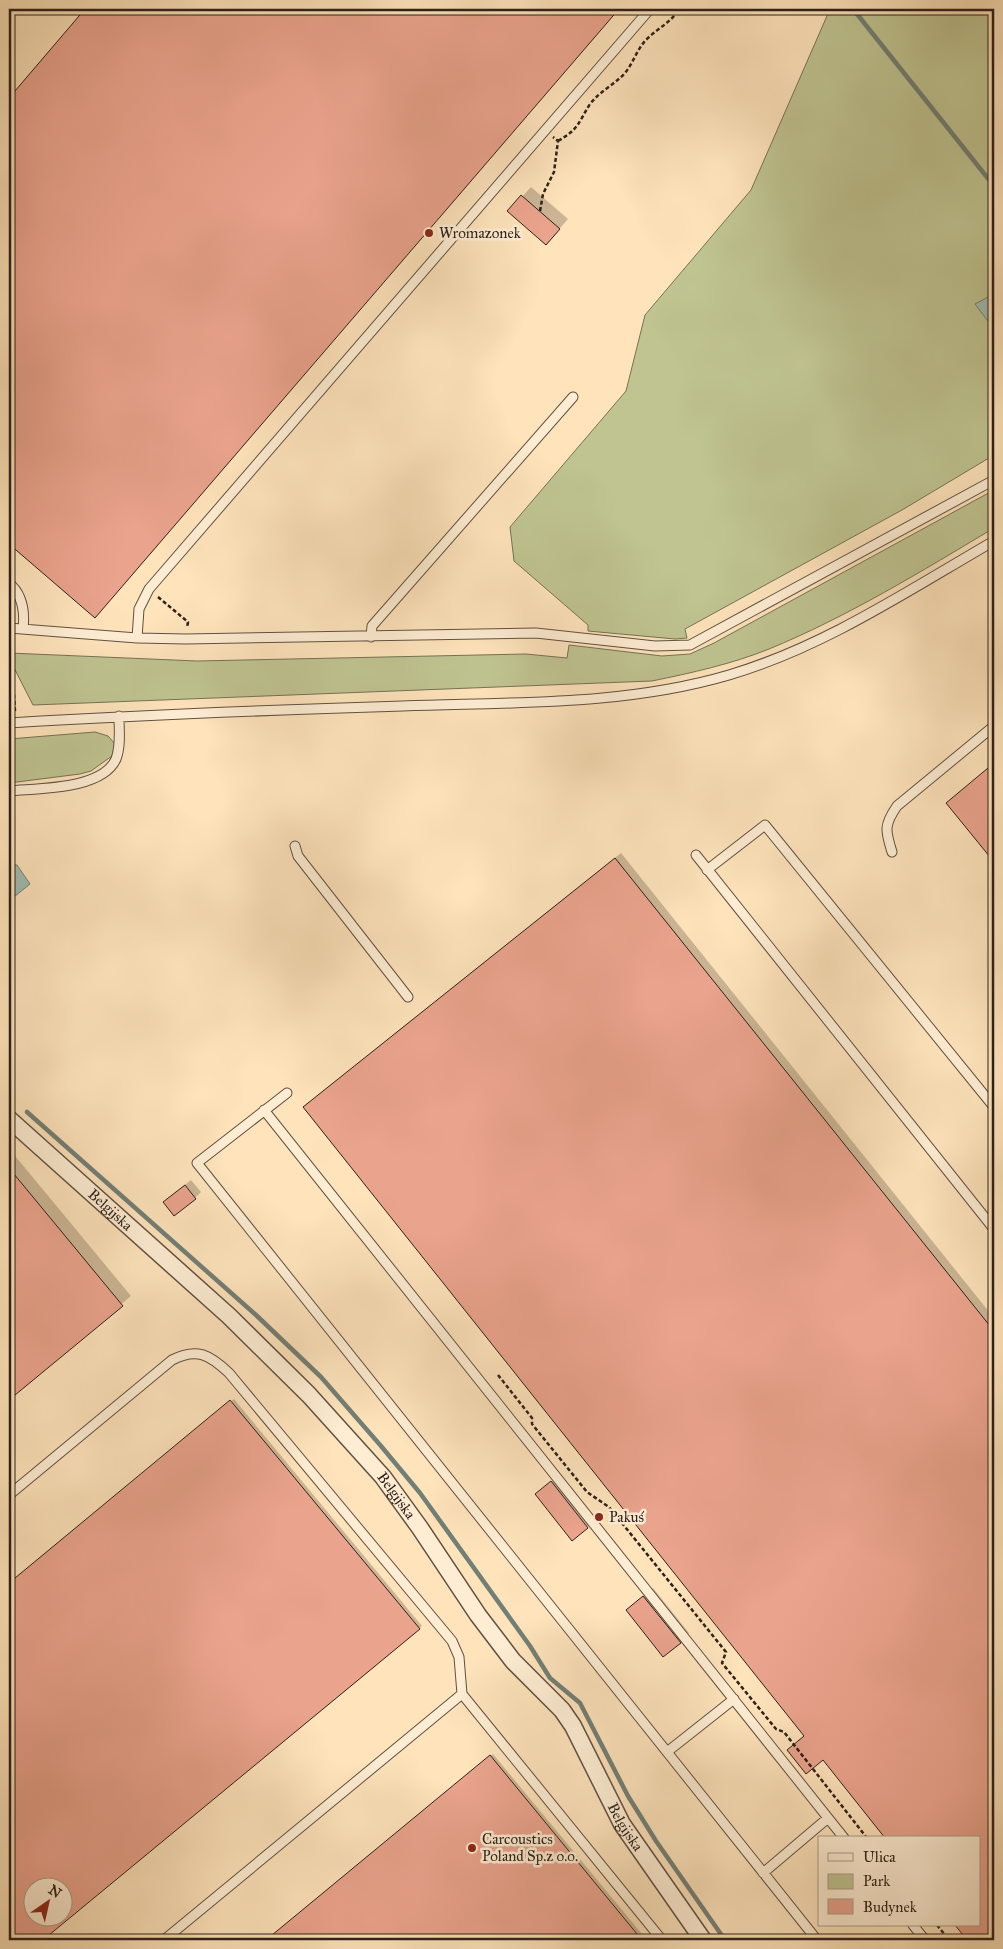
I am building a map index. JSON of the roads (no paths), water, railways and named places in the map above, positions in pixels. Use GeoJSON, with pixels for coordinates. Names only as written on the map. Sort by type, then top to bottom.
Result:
{"type":"FeatureCollection","features":[{"type":"Feature","properties":{"kind":"street","name":"Belgijska"},"geometry":{"type":"LineString","coordinates":[[9,1119],[229,1316],[310,1395],[383,1478],[420,1528],[478,1615],[513,1661],[562,1710],[573,1726],[622,1824],[703,1940]]}},
{"type":"Feature","properties":{"kind":"lane"},"geometry":{"type":"LineString","coordinates":[[137,638],[139,609],[149,590],[650,9]]}},
{"type":"Feature","properties":{"kind":"lane"},"geometry":{"type":"LineString","coordinates":[[372,637],[372,626],[573,397]]}},
{"type":"Feature","properties":{"kind":"lane"},"geometry":{"type":"LineString","coordinates":[[9,628],[186,640],[536,633],[655,646],[690,645],[994,480]]}},
{"type":"Feature","properties":{"kind":"lane"},"geometry":{"type":"LineString","coordinates":[[12,723],[119,716],[589,700],[684,687],[754,667],[822,638],[994,542]]}},
{"type":"Feature","properties":{"kind":"lane"},"geometry":{"type":"LineString","coordinates":[[9,583],[17,592],[23,604],[23,629]]}},
{"type":"Feature","properties":{"kind":"lane"},"geometry":{"type":"LineString","coordinates":[[9,791],[82,783],[95,778],[116,760],[119,746],[119,716]]}},
{"type":"Feature","properties":{"kind":"lane"},"geometry":{"type":"LineString","coordinates":[[892,852],[886,834],[886,821],[898,806],[994,726]]}},
{"type":"Feature","properties":{"kind":"lane"},"geometry":{"type":"LineString","coordinates":[[708,870],[766,825],[994,1107]]}},
{"type":"Feature","properties":{"kind":"lane"},"geometry":{"type":"LineString","coordinates":[[295,846],[298,856],[408,997]]}},
{"type":"Feature","properties":{"kind":"lane"},"geometry":{"type":"LineString","coordinates":[[696,855],[994,1229]]}},
{"type":"Feature","properties":{"kind":"lane"},"geometry":{"type":"LineString","coordinates":[[287,1092],[197,1163],[817,1940]]}},
{"type":"Feature","properties":{"kind":"lane"},"geometry":{"type":"LineString","coordinates":[[264,1110],[842,1836]]}},
{"type":"Feature","properties":{"kind":"lane"},"geometry":{"type":"LineString","coordinates":[[9,1495],[172,1360],[183,1355],[204,1355],[216,1360],[229,1373],[452,1641],[459,1657],[462,1694],[662,1940]]}},
{"type":"Feature","properties":{"kind":"lane"},"geometry":{"type":"LineString","coordinates":[[164,1940],[462,1694]]}},
{"type":"Feature","properties":{"kind":"lane"},"geometry":{"type":"LineString","coordinates":[[667,1752],[734,1699]]}},
{"type":"Feature","properties":{"kind":"lane"},"geometry":{"type":"LineString","coordinates":[[763,1873],[828,1818]]}},
{"type":"Feature","properties":{"kind":"lane"},"geometry":{"type":"LineString","coordinates":[[915,1926],[925,1940]]}},
{"type":"Feature","properties":{"kind":"water"},"geometry":{"type":"Polygon","coordinates":[[[994,294],[994,329],[975,304],[994,294]]]}},
{"type":"Feature","properties":{"kind":"water"},"geometry":{"type":"Polygon","coordinates":[[[9,864],[17,865],[30,884],[9,901],[9,864]]]}},
{"type":"Feature","properties":{"kind":"waterway"},"geometry":{"type":"LineString","coordinates":[[853,9],[994,186]]}},
{"type":"Feature","properties":{"kind":"waterway"},"geometry":{"type":"LineString","coordinates":[[27,1112],[256,1315],[321,1377],[381,1446],[420,1493],[530,1646],[550,1678],[580,1703],[628,1796],[656,1841],[725,1940]]}},
{"type":"Feature","properties":{"kind":"place","name":"Wromazonek"},"geometry":{"type":"Point","coordinates":[429,233]}},
{"type":"Feature","properties":{"kind":"place","name":"Pakuś"},"geometry":{"type":"Point","coordinates":[599,1517]}},
{"type":"Feature","properties":{"kind":"place","name":"Carcoustics Poland Sp.z o.o."},"geometry":{"type":"Point","coordinates":[472,1848]}}]}
